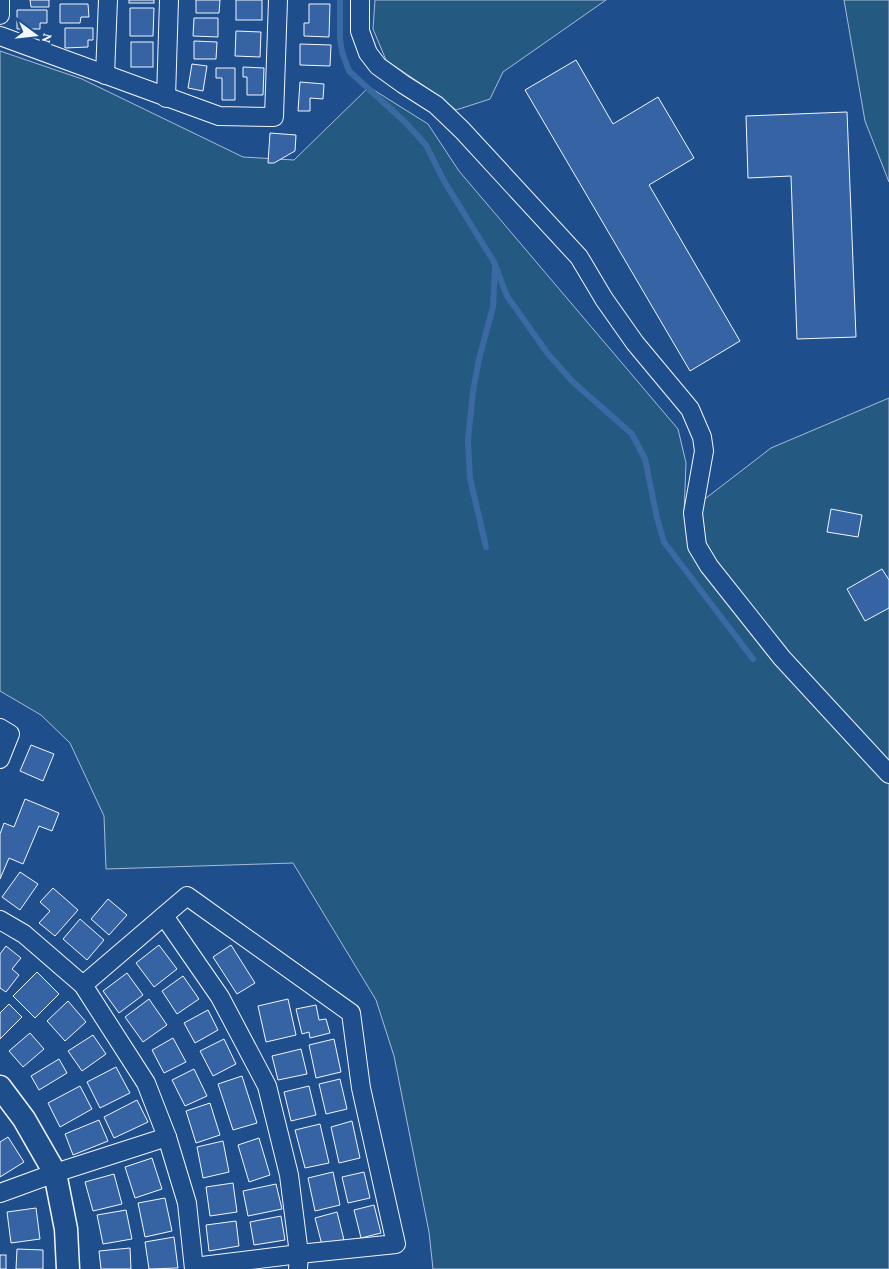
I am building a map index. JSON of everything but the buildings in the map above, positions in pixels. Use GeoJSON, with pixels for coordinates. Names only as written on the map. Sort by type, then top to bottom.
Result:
{"type":"FeatureCollection","features":[{"type":"Feature","properties":{"kind":"street"},"geometry":{"type":"LineString","coordinates":[[0,0],[0,15]]}},
{"type":"Feature","properties":{"kind":"street"},"geometry":{"type":"LineString","coordinates":[[105,75],[108,0]]}},
{"type":"Feature","properties":{"kind":"street"},"geometry":{"type":"LineString","coordinates":[[166,98],[169,0]]}},
{"type":"Feature","properties":{"kind":"street"},"geometry":{"type":"LineString","coordinates":[[0,36],[219,116],[274,117],[278,0]]}},
{"type":"Feature","properties":{"kind":"street"},"geometry":{"type":"LineString","coordinates":[[360,0],[360,31],[368,54],[378,66],[436,105],[578,257],[604,299],[635,343],[690,408],[702,437],[704,451],[693,513],[697,546],[709,566],[782,658],[889,774]]}},
{"type":"Feature","properties":{"kind":"street"},"geometry":{"type":"LineString","coordinates":[[0,728],[10,734],[0,759]]}},
{"type":"Feature","properties":{"kind":"street"},"geometry":{"type":"LineString","coordinates":[[0,920],[24,934],[83,985],[146,1083],[167,1137],[187,1203],[194,1268],[298,1261],[396,1244],[361,1088],[351,1013],[188,896],[83,985]]}},
{"type":"Feature","properties":{"kind":"street"},"geometry":{"type":"LineString","coordinates":[[164,916],[220,997],[267,1086],[289,1175],[298,1261]]}},
{"type":"Feature","properties":{"kind":"street"},"geometry":{"type":"LineString","coordinates":[[0,1087],[24,1119],[54,1173],[66,1229],[68,1269]]}},
{"type":"Feature","properties":{"kind":"street"},"geometry":{"type":"LineString","coordinates":[[0,1193],[54,1173],[167,1137]]}},
{"type":"Feature","properties":{"kind":"shaded area"},"geometry":{"type":"Polygon","coordinates":[[[375,0],[606,0],[503,72],[490,99],[456,110],[386,60],[373,29],[375,0]]]}},
{"type":"Feature","properties":{"kind":"shaded area"},"geometry":{"type":"Polygon","coordinates":[[[844,0],[889,0],[889,182],[865,121],[844,0]]]}},
{"type":"Feature","properties":{"kind":"shaded area"},"geometry":{"type":"Polygon","coordinates":[[[0,51],[82,79],[243,157],[294,160],[369,87],[428,124],[459,171],[678,429],[686,463],[684,515],[771,448],[889,398],[889,1269],[433,1269],[429,1232],[394,1056],[376,1000],[293,863],[106,869],[104,816],[70,743],[41,715],[0,691],[0,51]]]}},
{"type":"Feature","properties":{"kind":"waterway"},"geometry":{"type":"LineString","coordinates":[[340,0],[340,39],[342,52],[349,71],[405,122],[426,145],[444,181],[494,262],[507,296],[548,354],[573,382],[632,434],[645,459],[664,542],[753,659]]}},
{"type":"Feature","properties":{"kind":"waterway"},"geometry":{"type":"LineString","coordinates":[[486,547],[470,478],[468,440],[473,391],[479,359],[493,307],[495,269]]}}]}
